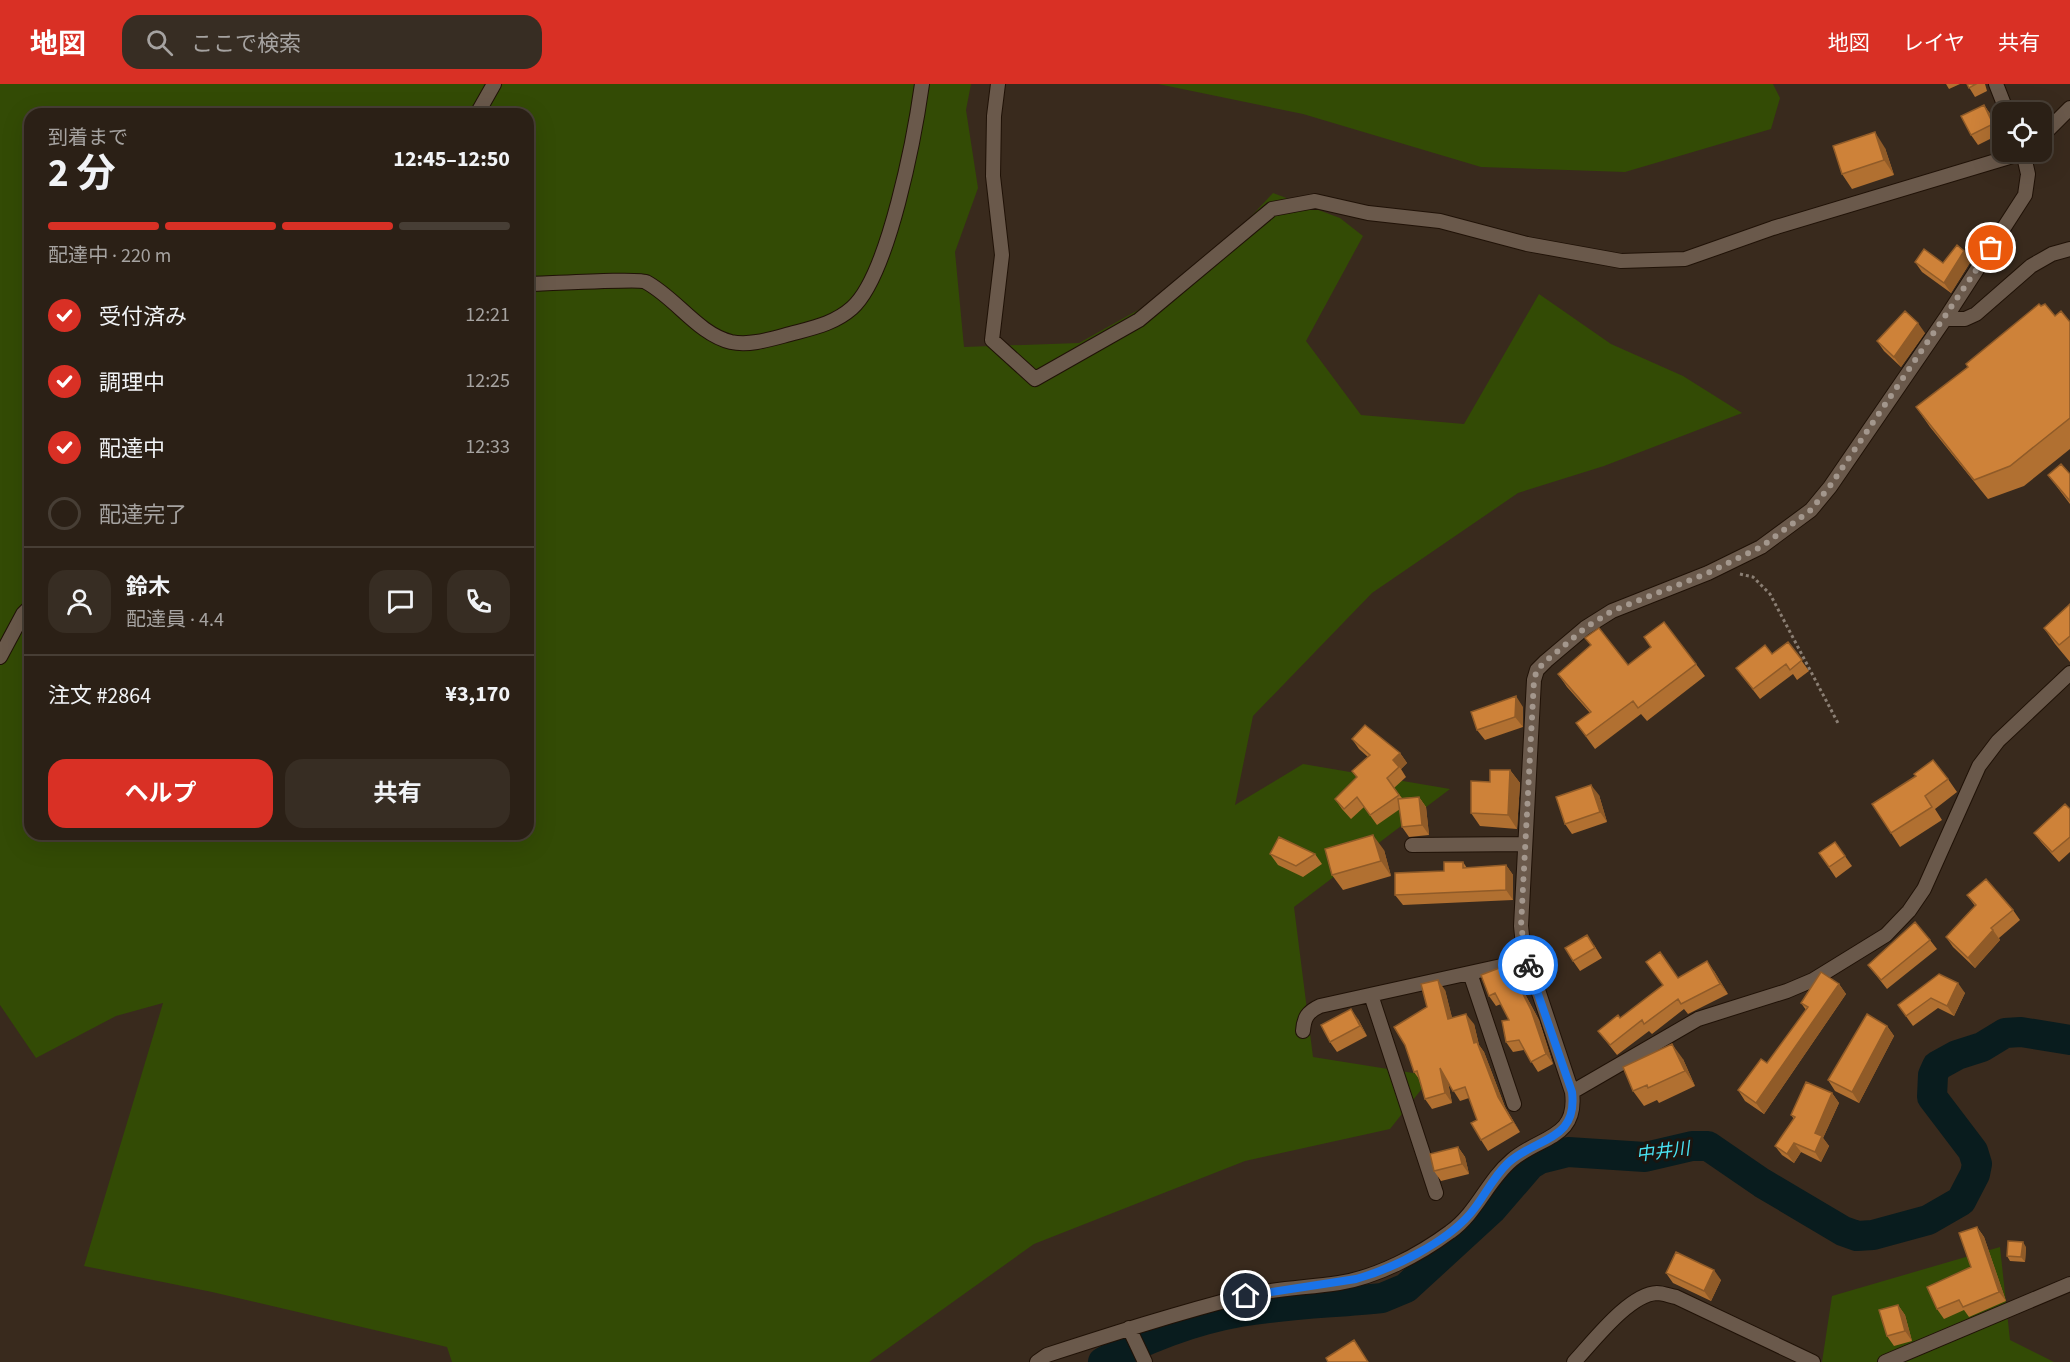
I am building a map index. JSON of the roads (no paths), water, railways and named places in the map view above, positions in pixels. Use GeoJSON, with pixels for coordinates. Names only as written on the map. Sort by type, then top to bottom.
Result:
{"type":"FeatureCollection","features":[{"type":"Feature","properties":{"kind":"street"},"geometry":{"type":"LineString","coordinates":[[480,108],[494,84]]}},
{"type":"Feature","properties":{"kind":"street"},"geometry":{"type":"LineString","coordinates":[[534,284],[644,280],[716,336],[733,342],[757,342],[832,322],[854,307],[875,271],[888,239],[916,127],[921,84]]}},
{"type":"Feature","properties":{"kind":"street"},"geometry":{"type":"LineString","coordinates":[[998,84],[994,116],[993,176],[1002,255],[992,340],[1035,379],[1139,320],[1272,209],[1315,201],[1368,213],[1440,221],[1527,244],[1621,261],[1685,259],[1773,228],[1992,162]]}},
{"type":"Feature","properties":{"kind":"street"},"geometry":{"type":"LineString","coordinates":[[1996,84],[2003,102]]}},
{"type":"Feature","properties":{"kind":"street"},"geometry":{"type":"LineString","coordinates":[[2052,126],[2070,108]]}},
{"type":"Feature","properties":{"kind":"street"},"geometry":{"type":"LineString","coordinates":[[1037,1362],[1047,1355],[1131,1332],[1246,1296],[1284,1288],[1340,1283],[1361,1277],[1430,1245],[1468,1216],[1507,1164],[1523,1151],[1560,1133],[1569,1122],[1574,1109],[1572,1092],[1526,961],[1521,926],[1534,680],[1537,670],[1585,628],[1612,611],[1708,573],[1770,541],[1811,510],[1945,319],[2025,195],[2028,174],[2026,162]]}},
{"type":"Feature","properties":{"kind":"street"},"geometry":{"type":"LineString","coordinates":[[1945,319],[1965,319],[1976,314],[2031,266],[2052,254],[2070,249]]}},
{"type":"Feature","properties":{"kind":"street"},"geometry":{"type":"LineString","coordinates":[[0,657],[24,613]]}},
{"type":"Feature","properties":{"kind":"street"},"geometry":{"type":"LineString","coordinates":[[1572,1092],[1698,1019],[1787,992],[1813,980],[1886,935],[1910,911],[1924,889],[1969,788],[1985,758],[2020,718],[2070,673]]}},
{"type":"Feature","properties":{"kind":"street"},"geometry":{"type":"LineString","coordinates":[[1412,845],[1525,844]]}},
{"type":"Feature","properties":{"kind":"street"},"geometry":{"type":"LineString","coordinates":[[1303,1031],[1304,1019],[1310,1010],[1371,994],[1526,961]]}},
{"type":"Feature","properties":{"kind":"street"},"geometry":{"type":"LineString","coordinates":[[1470,973],[1514,1104]]}},
{"type":"Feature","properties":{"kind":"street"},"geometry":{"type":"LineString","coordinates":[[1371,994],[1436,1193]]}},
{"type":"Feature","properties":{"kind":"street"},"geometry":{"type":"LineString","coordinates":[[1885,1362],[2070,1284]]}},
{"type":"Feature","properties":{"kind":"street"},"geometry":{"type":"LineString","coordinates":[[1574,1362],[1625,1308],[1640,1297],[1657,1293],[1676,1297],[1813,1362]]}},
{"type":"Feature","properties":{"kind":"street"},"geometry":{"type":"LineString","coordinates":[[1131,1332],[1145,1360]]}},
{"type":"Feature","properties":{"kind":"waterway","name":"中井川"},"geometry":{"type":"LineString","coordinates":[[1103,1362],[1169,1331],[1205,1320],[1275,1307],[1382,1298],[1406,1288],[1492,1209],[1530,1165],[1540,1159],[1568,1152],[1645,1157],[1692,1146],[1708,1146],[1762,1183],[1843,1231],[1857,1236],[1873,1235],[1928,1220],[1961,1201],[1975,1174],[1977,1164],[1973,1151],[1932,1097],[1933,1075],[1937,1066],[1957,1055],[1982,1047],[2005,1033],[2021,1032],[2070,1040]]}}]}
